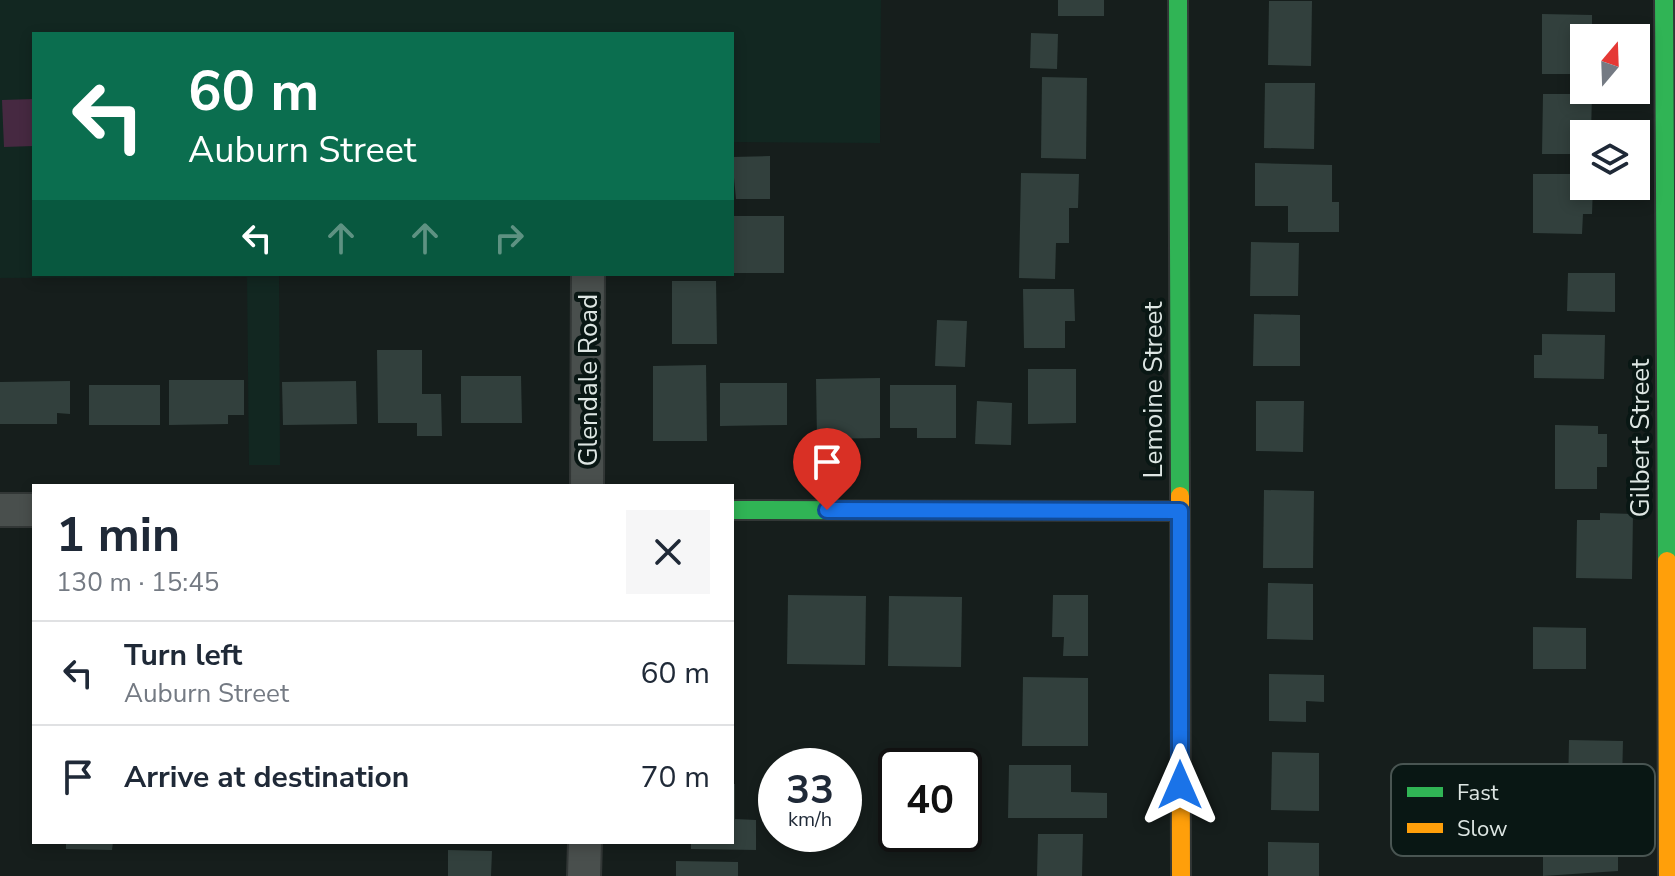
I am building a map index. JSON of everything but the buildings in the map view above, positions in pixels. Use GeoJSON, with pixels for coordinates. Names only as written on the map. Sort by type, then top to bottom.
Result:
{"type":"FeatureCollection","features":[{"type":"Feature","properties":{"kind":"street","name":"Lemoine Street"},"geometry":{"type":"LineString","coordinates":[[1178,0],[1181,876]]}},
{"type":"Feature","properties":{"kind":"street","name":"Gilbert Street"},"geometry":{"type":"LineString","coordinates":[[1664,0],[1668,876]]}},
{"type":"Feature","properties":{"kind":"street","name":"Glendale Road"},"geometry":{"type":"LineString","coordinates":[[587,484],[588,276]]}},
{"type":"Feature","properties":{"kind":"street"},"geometry":{"type":"LineString","coordinates":[[0,510],[32,510]]}},
{"type":"Feature","properties":{"kind":"street"},"geometry":{"type":"LineString","coordinates":[[734,510],[1180,511]]}},
{"type":"Feature","properties":{"kind":"street"},"geometry":{"type":"LineString","coordinates":[[584,876],[585,844]]}},
{"type":"Feature","properties":{"kind":"shaded area"},"geometry":{"type":"Polygon","coordinates":[[[0,0],[881,0],[880,143],[734,142],[734,32],[32,32],[32,276],[279,276],[280,465],[249,465],[247,277],[0,278],[0,0]]]}},
{"type":"Feature","properties":{"kind":"shaded area"},"geometry":{"type":"Polygon","coordinates":[[[32,99],[32,146],[4,147],[2,100],[32,99]]]}},
{"type":"Feature","properties":{"kind":"traffic: fast"},"geometry":{"type":"LineString","coordinates":[[1178,0],[1180,496]]}},
{"type":"Feature","properties":{"kind":"traffic: fast"},"geometry":{"type":"LineString","coordinates":[[1664,0],[1667,561]]}},
{"type":"Feature","properties":{"kind":"traffic: fast"},"geometry":{"type":"LineString","coordinates":[[734,510],[1180,511]]}},
{"type":"Feature","properties":{"kind":"traffic: slow"},"geometry":{"type":"LineString","coordinates":[[1180,496],[1181,876]]}},
{"type":"Feature","properties":{"kind":"traffic: slow"},"geometry":{"type":"LineString","coordinates":[[1667,561],[1668,876]]}},
{"type":"Feature","properties":{"kind":"route"},"geometry":{"type":"LineString","coordinates":[[827,510],[1180,511],[1180,785]]}}]}
